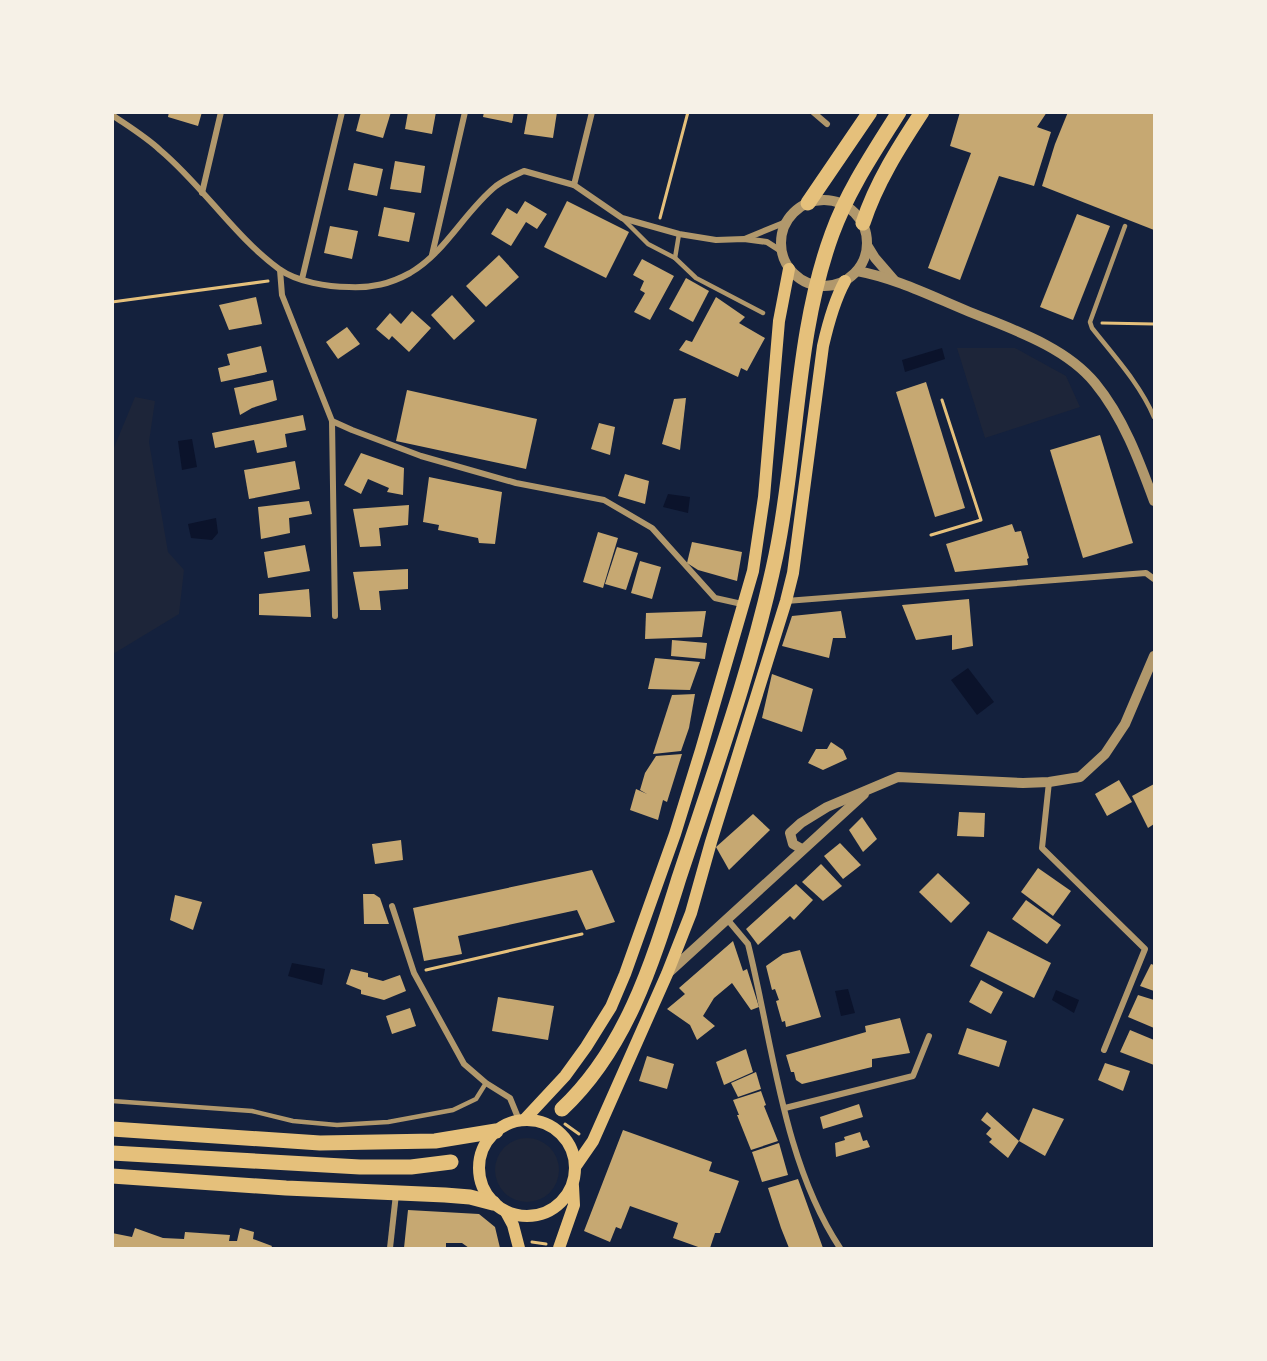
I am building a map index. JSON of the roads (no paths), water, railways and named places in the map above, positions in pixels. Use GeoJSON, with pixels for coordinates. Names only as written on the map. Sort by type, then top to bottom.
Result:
{"type":"FeatureCollection","features":[{"type":"Feature","properties":{"kind":"highway"},"geometry":{"type":"LineString","coordinates":[[808,203],[870,112]]}},
{"type":"Feature","properties":{"kind":"highway"},"geometry":{"type":"LineString","coordinates":[[562,1109],[582,1089],[619,1036],[634,1004],[666,920],[747,668],[776,556],[784,515],[809,320],[832,234],[854,185],[899,112]]}},
{"type":"Feature","properties":{"kind":"highway"},"geometry":{"type":"LineString","coordinates":[[863,223],[870,201],[902,142],[922,112]]}},
{"type":"Feature","properties":{"kind":"highway"},"geometry":{"type":"LineString","coordinates":[[112,1129],[320,1143],[435,1141],[496,1131]]}},
{"type":"Feature","properties":{"kind":"highway"},"geometry":{"type":"LineString","coordinates":[[112,1153],[360,1167],[411,1167],[451,1162]]}},
{"type":"Feature","properties":{"kind":"highway"},"geometry":{"type":"LineString","coordinates":[[112,1176],[285,1188],[470,1197],[493,1203]]}},
{"type":"Feature","properties":{"kind":"main road"},"geometry":{"type":"LineString","coordinates":[[522,1120],[565,1076],[611,1007],[675,834],[753,571],[764,497],[781,301],[789,269]]}},
{"type":"Feature","properties":{"kind":"main road"},"geometry":{"type":"LineString","coordinates":[[575,1167],[593,1141],[667,974],[691,913],[793,573],[823,346],[827,326],[845,281]]}},
{"type":"Feature","properties":{"kind":"main road"},"geometry":{"type":"LineString","coordinates":[[560,1247],[574,1204],[575,1167],[573,1154],[560,1132],[538,1121],[522,1120],[507,1124],[496,1131],[485,1143],[479,1158],[479,1174],[484,1190],[493,1203],[506,1212],[533,1216],[546,1212],[562,1201],[573,1184]]}},
{"type":"Feature","properties":{"kind":"main road"},"geometry":{"type":"LineString","coordinates":[[506,1212],[518,1245]]}},
{"type":"Feature","properties":{"kind":"street"},"geometry":{"type":"LineString","coordinates":[[202,193],[221,112]]}},
{"type":"Feature","properties":{"kind":"street"},"geometry":{"type":"LineString","coordinates":[[302,279],[342,112]]}},
{"type":"Feature","properties":{"kind":"street"},"geometry":{"type":"LineString","coordinates":[[431,259],[465,112]]}},
{"type":"Feature","properties":{"kind":"street"},"geometry":{"type":"LineString","coordinates":[[574,185],[592,112]]}},
{"type":"Feature","properties":{"kind":"street"},"geometry":{"type":"LineString","coordinates":[[813,112],[827,124]]}},
{"type":"Feature","properties":{"kind":"street"},"geometry":{"type":"LineString","coordinates":[[112,115],[161,150],[280,270],[302,279],[338,287],[362,288],[385,285],[410,273],[431,259],[463,220],[496,186],[524,171],[574,185],[622,218],[679,234],[716,240],[767,242],[781,251]]}},
{"type":"Feature","properties":{"kind":"street"},"geometry":{"type":"LineString","coordinates":[[820,200],[839,203],[855,213],[863,223],[867,234],[866,255],[857,271],[845,281],[834,286],[815,285],[798,278],[789,269],[781,251],[782,231],[786,222],[795,211],[808,203],[820,200]]}},
{"type":"Feature","properties":{"kind":"street"},"geometry":{"type":"LineString","coordinates":[[744,240],[786,222]]}},
{"type":"Feature","properties":{"kind":"street"},"geometry":{"type":"LineString","coordinates":[[867,245],[874,258],[894,280]]}},
{"type":"Feature","properties":{"kind":"street"},"geometry":{"type":"LineString","coordinates":[[280,270],[282,295],[332,420],[335,616]]}},
{"type":"Feature","properties":{"kind":"street"},"geometry":{"type":"LineString","coordinates":[[857,271],[894,280],[1025,335],[1076,365],[1094,381],[1112,406],[1141,465],[1155,501]]}},
{"type":"Feature","properties":{"kind":"street"},"geometry":{"type":"LineString","coordinates":[[332,420],[421,456],[516,483],[604,500],[652,528],[715,598],[742,604]]}},
{"type":"Feature","properties":{"kind":"street"},"geometry":{"type":"LineString","coordinates":[[786,601],[1146,573],[1155,579]]}},
{"type":"Feature","properties":{"kind":"street"},"geometry":{"type":"LineString","coordinates":[[802,849],[793,844],[790,833],[801,823],[827,807],[898,777],[1023,783],[1080,777],[1105,754],[1125,724],[1155,656]]}},
{"type":"Feature","properties":{"kind":"street"},"geometry":{"type":"LineString","coordinates":[[1049,782],[1042,848],[1145,950],[1104,1050]]}},
{"type":"Feature","properties":{"kind":"street"},"geometry":{"type":"LineString","coordinates":[[667,974],[872,787]]}},
{"type":"Feature","properties":{"kind":"street"},"geometry":{"type":"LineString","coordinates":[[392,906],[414,973],[464,1064],[486,1083],[510,1098],[522,1120]]}},
{"type":"Feature","properties":{"kind":"street"},"geometry":{"type":"LineString","coordinates":[[727,919],[747,945],[794,1148],[827,1229],[840,1248]]}},
{"type":"Feature","properties":{"kind":"street"},"geometry":{"type":"LineString","coordinates":[[785,1108],[913,1076],[929,1035]]}},
{"type":"Feature","properties":{"kind":"street"},"geometry":{"type":"LineString","coordinates":[[390,1248],[396,1193]]}},
{"type":"Feature","properties":{"kind":"lane"},"geometry":{"type":"LineString","coordinates":[[622,218],[648,244],[675,258],[696,278],[762,313]]}},
{"type":"Feature","properties":{"kind":"lane"},"geometry":{"type":"LineString","coordinates":[[1125,226],[1090,322],[1092,328],[1127,372],[1155,417]]}},
{"type":"Feature","properties":{"kind":"lane"},"geometry":{"type":"LineString","coordinates":[[675,258],[679,234]]}},
{"type":"Feature","properties":{"kind":"lane"},"geometry":{"type":"LineString","coordinates":[[112,1101],[252,1111],[293,1121],[337,1125],[388,1122],[453,1110],[476,1100],[486,1083]]}}]}
